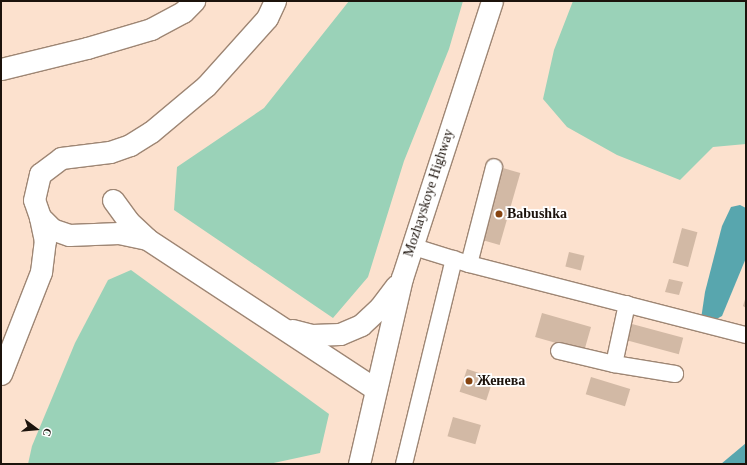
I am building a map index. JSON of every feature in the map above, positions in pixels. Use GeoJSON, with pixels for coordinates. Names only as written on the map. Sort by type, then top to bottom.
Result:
{"type":"FeatureCollection","features":[{"type":"Feature","properties":{"kind":"main road"},"geometry":{"type":"LineString","coordinates":[[3,68],[87,48],[151,29],[183,12],[194,1]]}},
{"type":"Feature","properties":{"kind":"main road"},"geometry":{"type":"LineString","coordinates":[[1,374],[41,272],[45,241],[34,195],[40,174],[52,162],[69,156],[110,152],[130,145],[151,132],[206,86],[267,18],[275,1]]}},
{"type":"Feature","properties":{"kind":"main road","name":"Mozhayskoye Highway"},"geometry":{"type":"LineString","coordinates":[[359,464],[375,389],[411,246],[492,1]]}},
{"type":"Feature","properties":{"kind":"main road"},"geometry":{"type":"LineString","coordinates":[[78,156],[95,162],[111,185],[128,221],[147,239],[375,389]]}},
{"type":"Feature","properties":{"kind":"main road"},"geometry":{"type":"LineString","coordinates":[[41,272],[62,247],[102,223],[111,185]]}},
{"type":"Feature","properties":{"kind":"main road"},"geometry":{"type":"LineString","coordinates":[[40,217],[60,233],[119,233],[147,239]]}},
{"type":"Feature","properties":{"kind":"main road"},"geometry":{"type":"LineString","coordinates":[[280,326],[312,335],[340,334],[361,325],[380,307],[402,278]]}},
{"type":"Feature","properties":{"kind":"lane"},"geometry":{"type":"LineString","coordinates":[[404,464],[462,261],[494,167]]}},
{"type":"Feature","properties":{"kind":"lane"},"geometry":{"type":"LineString","coordinates":[[411,246],[462,261],[746,335]]}},
{"type":"Feature","properties":{"kind":"lane"},"geometry":{"type":"LineString","coordinates":[[614,364],[627,304]]}},
{"type":"Feature","properties":{"kind":"lane"},"geometry":{"type":"LineString","coordinates":[[559,351],[614,364],[676,374]]}},
{"type":"Feature","properties":{"kind":"green space"},"geometry":{"type":"Polygon","coordinates":[[[349,1],[463,1],[449,49],[404,161],[368,277],[333,318],[174,210],[177,167],[264,108],[349,1]]]}},
{"type":"Feature","properties":{"kind":"green space"},"geometry":{"type":"Polygon","coordinates":[[[573,1],[746,1],[746,144],[713,147],[680,180],[617,155],[567,127],[543,99],[554,50],[573,1]]]}},
{"type":"Feature","properties":{"kind":"green space"},"geometry":{"type":"Polygon","coordinates":[[[131,270],[329,414],[320,453],[269,464],[28,464],[32,446],[75,343],[108,280],[131,270]]]}},
{"type":"Feature","properties":{"kind":"water"},"geometry":{"type":"Polygon","coordinates":[[[740,205],[746,208],[746,258],[722,316],[713,321],[701,319],[705,292],[722,226],[731,207],[740,205]]]}},
{"type":"Feature","properties":{"kind":"water"},"geometry":{"type":"Polygon","coordinates":[[[746,443],[746,464],[721,464],[746,443]]]}},
{"type":"Feature","properties":{"kind":"building"},"geometry":{"type":"Polygon","coordinates":[[[503,168],[520,173],[500,245],[482,240],[503,168]]]}},
{"type":"Feature","properties":{"kind":"building"},"geometry":{"type":"Polygon","coordinates":[[[682,228],[697,232],[688,267],[673,263],[682,228]]]}},
{"type":"Feature","properties":{"kind":"building"},"geometry":{"type":"Polygon","coordinates":[[[569,252],[585,256],[581,270],[565,267],[569,252]]]}},
{"type":"Feature","properties":{"kind":"building"},"geometry":{"type":"Polygon","coordinates":[[[669,279],[683,282],[679,295],[665,292],[669,279]]]}},
{"type":"Feature","properties":{"kind":"building"},"geometry":{"type":"Polygon","coordinates":[[[746,296],[746,308],[743,306],[746,296]]]}},
{"type":"Feature","properties":{"kind":"building"},"geometry":{"type":"Polygon","coordinates":[[[542,313],[591,327],[584,351],[535,337],[542,313]]]}},
{"type":"Feature","properties":{"kind":"building"},"geometry":{"type":"Polygon","coordinates":[[[632,324],[683,338],[679,354],[628,340],[632,324]]]}},
{"type":"Feature","properties":{"kind":"building"},"geometry":{"type":"Polygon","coordinates":[[[467,369],[494,378],[486,400],[460,392],[467,369]]]}},
{"type":"Feature","properties":{"kind":"building"},"geometry":{"type":"Polygon","coordinates":[[[591,377],[630,389],[625,406],[586,394],[591,377]]]}},
{"type":"Feature","properties":{"kind":"building"},"geometry":{"type":"Polygon","coordinates":[[[453,417],[481,425],[475,444],[447,436],[453,417]]]}},
{"type":"Feature","properties":{"kind":"place","name":"Babushka"},"geometry":{"type":"Point","coordinates":[499,214]}},
{"type":"Feature","properties":{"kind":"place","name":"Женева"},"geometry":{"type":"Point","coordinates":[469,381]}}]}
